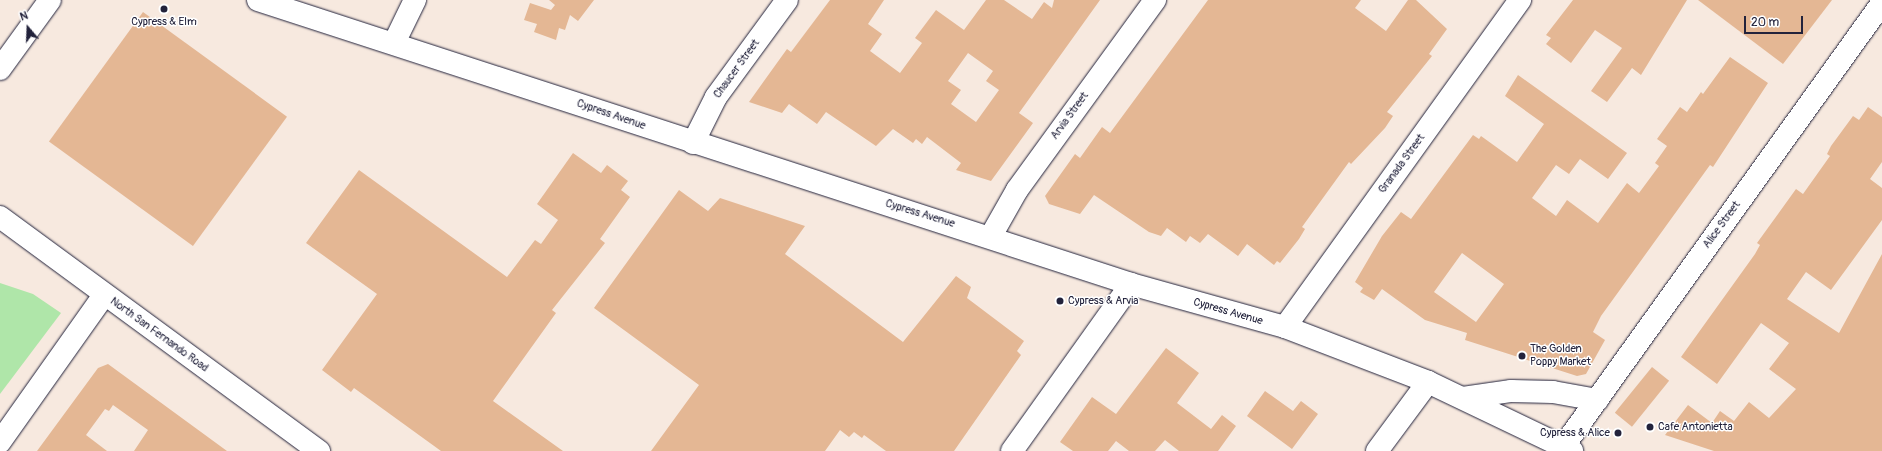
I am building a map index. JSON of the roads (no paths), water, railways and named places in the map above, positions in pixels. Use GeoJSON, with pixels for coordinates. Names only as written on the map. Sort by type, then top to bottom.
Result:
{"type":"FeatureCollection","features":[{"type":"Feature","properties":{"kind":"street"},"geometry":{"type":"LineString","coordinates":[[0,70],[50,0]]}},
{"type":"Feature","properties":{"kind":"street","name":"Cypress Avenue"},"geometry":{"type":"LineString","coordinates":[[258,0],[394,43],[693,142],[991,236],[1131,284],[1285,328],[1428,382],[1567,449]]}},
{"type":"Feature","properties":{"kind":"street"},"geometry":{"type":"LineString","coordinates":[[394,43],[415,0]]}},
{"type":"Feature","properties":{"kind":"street","name":"Chaucer Street"},"geometry":{"type":"LineString","coordinates":[[693,142],[716,97],[788,0]]}},
{"type":"Feature","properties":{"kind":"street","name":"Arvia Street"},"geometry":{"type":"LineString","coordinates":[[991,236],[1016,190],[1155,0]]}},
{"type":"Feature","properties":{"kind":"street","name":"Granada Street"},"geometry":{"type":"LineString","coordinates":[[1285,328],[1520,0]]}},
{"type":"Feature","properties":{"kind":"street","name":"Alice Street"},"geometry":{"type":"LineString","coordinates":[[1567,449],[1597,400],[1882,3]]}},
{"type":"Feature","properties":{"kind":"street","name":"North San Fernando Road"},"geometry":{"type":"LineString","coordinates":[[0,217],[104,295],[319,451]]}},
{"type":"Feature","properties":{"kind":"street"},"geometry":{"type":"LineString","coordinates":[[1012,451],[1131,284]]}},
{"type":"Feature","properties":{"kind":"street"},"geometry":{"type":"LineString","coordinates":[[0,442],[104,295]]}},
{"type":"Feature","properties":{"kind":"street"},"geometry":{"type":"LineString","coordinates":[[1377,451],[1428,382]]}},
{"type":"Feature","properties":{"kind":"street"},"geometry":{"type":"LineString","coordinates":[[1463,398],[1511,391],[1553,392],[1597,400]]}},
{"type":"Feature","properties":{"kind":"place","name":"Cypress & Elm"},"geometry":{"type":"Point","coordinates":[164,9]}},
{"type":"Feature","properties":{"kind":"place","name":"Cypress & Arvia"},"geometry":{"type":"Point","coordinates":[1060,301]}},
{"type":"Feature","properties":{"kind":"place","name":"The Golden Poppy Market"},"geometry":{"type":"Point","coordinates":[1522,356]}},
{"type":"Feature","properties":{"kind":"place","name":"Cafe Antonietta"},"geometry":{"type":"Point","coordinates":[1650,427]}},
{"type":"Feature","properties":{"kind":"place","name":"Cypress & Alice"},"geometry":{"type":"Point","coordinates":[1618,433]}}]}
